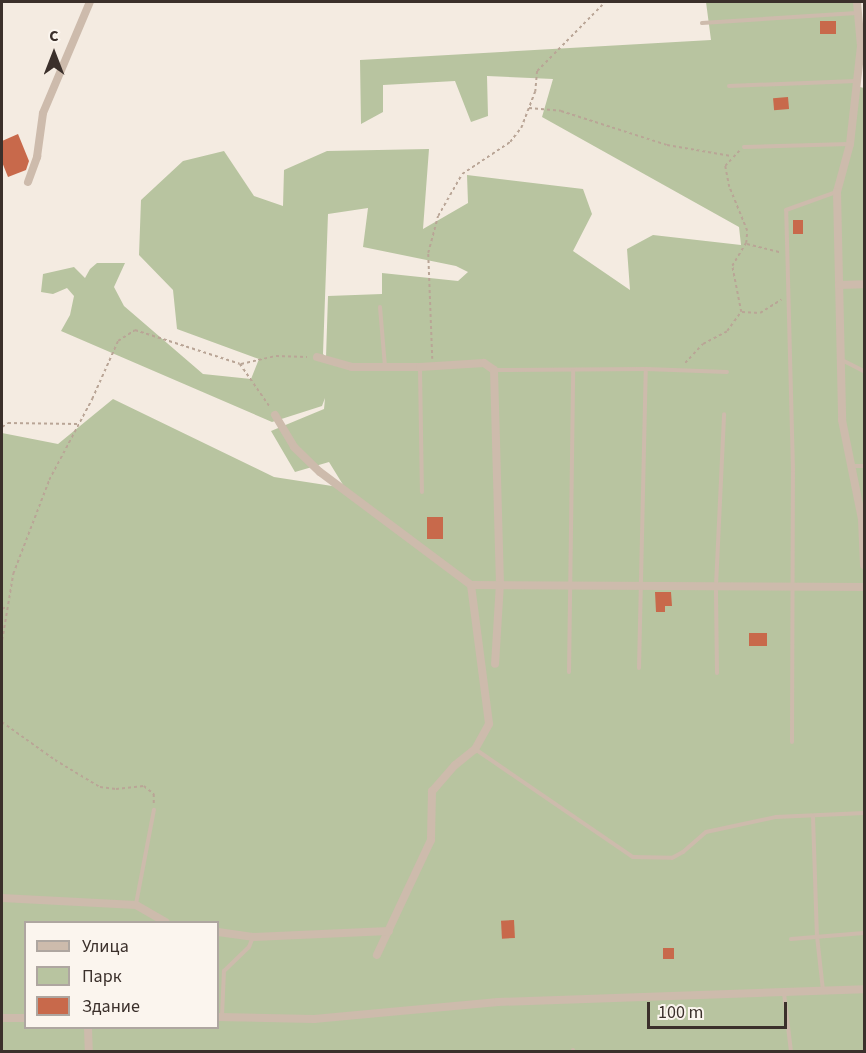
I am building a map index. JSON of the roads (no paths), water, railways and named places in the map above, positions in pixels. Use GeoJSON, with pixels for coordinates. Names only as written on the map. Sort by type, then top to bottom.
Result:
{"type":"FeatureCollection","features":[{"type":"Feature","properties":{"kind":"street"},"geometry":{"type":"LineString","coordinates":[[28,182],[37,157],[43,113],[90,2]]}},
{"type":"Feature","properties":{"kind":"street"},"geometry":{"type":"LineString","coordinates":[[857,2],[863,46],[849,144],[837,192],[842,420],[863,519],[864,565]]}},
{"type":"Feature","properties":{"kind":"street"},"geometry":{"type":"LineString","coordinates":[[855,98],[864,98]]}},
{"type":"Feature","properties":{"kind":"street"},"geometry":{"type":"LineString","coordinates":[[839,285],[864,284]]}},
{"type":"Feature","properties":{"kind":"street"},"geometry":{"type":"LineString","coordinates":[[317,357],[352,367],[420,367],[484,363],[494,370],[500,584],[495,664]]}},
{"type":"Feature","properties":{"kind":"street"},"geometry":{"type":"LineString","coordinates":[[276,415],[294,447],[320,472],[471,585],[864,587]]}},
{"type":"Feature","properties":{"kind":"street"},"geometry":{"type":"LineString","coordinates":[[377,956],[431,840],[432,791],[455,765],[475,749],[489,724],[471,585]]}},
{"type":"Feature","properties":{"kind":"street"},"geometry":{"type":"LineString","coordinates":[[2,898],[136,905],[163,921]]}},
{"type":"Feature","properties":{"kind":"street"},"geometry":{"type":"LineString","coordinates":[[219,932],[253,937],[389,932]]}},
{"type":"Feature","properties":{"kind":"street"},"geometry":{"type":"LineString","coordinates":[[220,1017],[314,1019],[498,1002],[784,993],[864,988]]}},
{"type":"Feature","properties":{"kind":"street"},"geometry":{"type":"LineString","coordinates":[[2,1018],[24,1018]]}},
{"type":"Feature","properties":{"kind":"street"},"geometry":{"type":"LineString","coordinates":[[88,1029],[89,1052]]}},
{"type":"Feature","properties":{"kind":"lane"},"geometry":{"type":"LineString","coordinates":[[702,23],[858,12]]}},
{"type":"Feature","properties":{"kind":"lane"},"geometry":{"type":"LineString","coordinates":[[729,86],[857,81]]}},
{"type":"Feature","properties":{"kind":"lane"},"geometry":{"type":"LineString","coordinates":[[744,147],[849,144]]}},
{"type":"Feature","properties":{"kind":"lane"},"geometry":{"type":"LineString","coordinates":[[792,742],[792,470],[786,210],[837,192]]}},
{"type":"Feature","properties":{"kind":"lane"},"geometry":{"type":"LineString","coordinates":[[380,307],[385,367]]}},
{"type":"Feature","properties":{"kind":"lane"},"geometry":{"type":"LineString","coordinates":[[842,360],[864,370]]}},
{"type":"Feature","properties":{"kind":"lane"},"geometry":{"type":"LineString","coordinates":[[420,367],[422,492]]}},
{"type":"Feature","properties":{"kind":"lane"},"geometry":{"type":"LineString","coordinates":[[494,370],[646,369],[726,372]]}},
{"type":"Feature","properties":{"kind":"lane"},"geometry":{"type":"LineString","coordinates":[[639,668],[646,369]]}},
{"type":"Feature","properties":{"kind":"lane"},"geometry":{"type":"LineString","coordinates":[[569,672],[572,585],[573,371]]}},
{"type":"Feature","properties":{"kind":"lane"},"geometry":{"type":"LineString","coordinates":[[717,674],[716,586],[724,414]]}},
{"type":"Feature","properties":{"kind":"lane"},"geometry":{"type":"LineString","coordinates":[[852,466],[864,466]]}},
{"type":"Feature","properties":{"kind":"lane"},"geometry":{"type":"LineString","coordinates":[[475,749],[633,857],[672,858],[683,852],[706,832],[776,817],[864,813]]}},
{"type":"Feature","properties":{"kind":"lane"},"geometry":{"type":"LineString","coordinates":[[136,905],[154,810]]}},
{"type":"Feature","properties":{"kind":"lane"},"geometry":{"type":"LineString","coordinates":[[813,817],[818,936],[823,991]]}},
{"type":"Feature","properties":{"kind":"lane"},"geometry":{"type":"LineString","coordinates":[[791,939],[864,933]]}},
{"type":"Feature","properties":{"kind":"lane"},"geometry":{"type":"LineString","coordinates":[[220,1017],[224,971],[249,947],[253,937]]}},
{"type":"Feature","properties":{"kind":"lane"},"geometry":{"type":"LineString","coordinates":[[784,993],[791,1052]]}}]}
